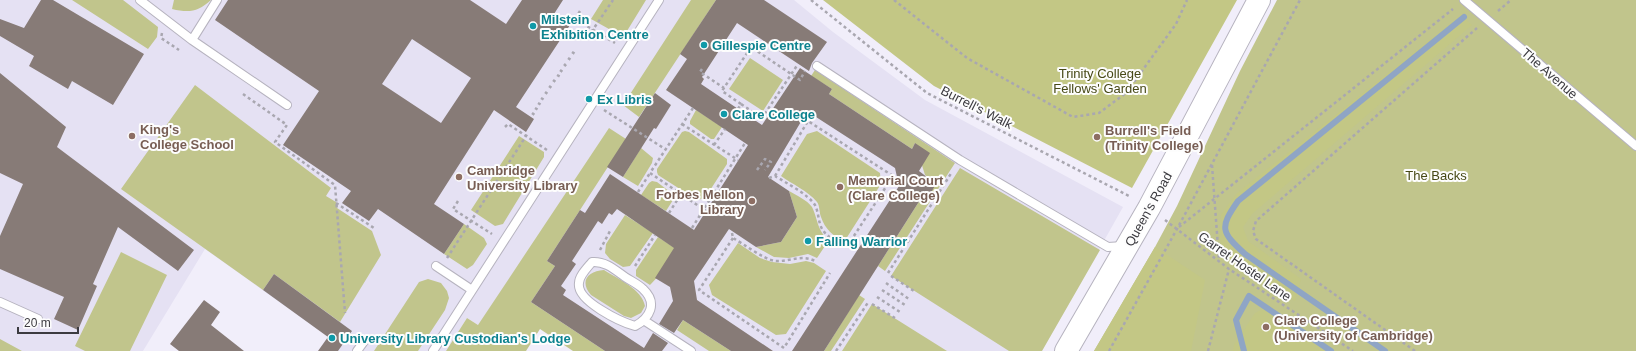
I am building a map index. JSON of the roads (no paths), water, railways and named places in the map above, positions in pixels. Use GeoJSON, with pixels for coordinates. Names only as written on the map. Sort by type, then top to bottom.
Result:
{"type":"FeatureCollection","features":[{"type":"Feature","properties":{"kind":"main road","name":"Queen's Road"},"geometry":{"type":"LineString","coordinates":[[1066,351],[1149,208],[1260,0]]}},
{"type":"Feature","properties":{"kind":"lane"},"geometry":{"type":"LineString","coordinates":[[140,0],[150,3],[166,20],[192,40],[287,105]]}},
{"type":"Feature","properties":{"kind":"lane"},"geometry":{"type":"LineString","coordinates":[[192,40],[217,0]]}},
{"type":"Feature","properties":{"kind":"lane"},"geometry":{"type":"LineString","coordinates":[[433,351],[594,103],[658,0]]}},
{"type":"Feature","properties":{"kind":"lane","name":"The Avenue"},"geometry":{"type":"LineString","coordinates":[[1464,0],[1636,146]]}},
{"type":"Feature","properties":{"kind":"lane"},"geometry":{"type":"LineString","coordinates":[[818,66],[960,160],[1108,247],[1127,246]]}},
{"type":"Feature","properties":{"kind":"lane"},"geometry":{"type":"LineString","coordinates":[[592,262],[600,262],[643,289],[650,299],[651,305],[645,321],[635,326],[621,322],[585,299],[579,290],[578,282],[592,262]]}},
{"type":"Feature","properties":{"kind":"lane"},"geometry":{"type":"LineString","coordinates":[[438,267],[472,290]]}},
{"type":"Feature","properties":{"kind":"lane"},"geometry":{"type":"LineString","coordinates":[[0,302],[38,319]]}},
{"type":"Feature","properties":{"kind":"lane"},"geometry":{"type":"LineString","coordinates":[[645,321],[691,351]]}},
{"type":"Feature","properties":{"kind":"lane"},"geometry":{"type":"LineString","coordinates":[[358,351],[365,340]]}},
{"type":"Feature","properties":{"kind":"waterway"},"geometry":{"type":"LineString","coordinates":[[1385,351],[1245,254],[1227,235],[1225,229],[1226,224],[1238,201],[1464,17]]}},
{"type":"Feature","properties":{"kind":"waterway"},"geometry":{"type":"LineString","coordinates":[[1244,351],[1236,320],[1249,296],[1331,351]]}},
{"type":"Feature","properties":{"kind":"place","name":"Milstein Exhibition Centre"},"geometry":{"type":"Point","coordinates":[533,26]}},
{"type":"Feature","properties":{"kind":"place","name":"Gillespie Centre"},"geometry":{"type":"Point","coordinates":[704,45]}},
{"type":"Feature","properties":{"kind":"place","name":"Ex Libris"},"geometry":{"type":"Point","coordinates":[589,99]}},
{"type":"Feature","properties":{"kind":"place","name":"Clare College"},"geometry":{"type":"Point","coordinates":[724,114]}},
{"type":"Feature","properties":{"kind":"place","name":"King's College School"},"geometry":{"type":"Point","coordinates":[132,136]}},
{"type":"Feature","properties":{"kind":"place","name":"Burrell's Field (Trinity College)"},"geometry":{"type":"Point","coordinates":[1097,137]}},
{"type":"Feature","properties":{"kind":"place","name":"Cambridge University Library"},"geometry":{"type":"Point","coordinates":[459,177]}},
{"type":"Feature","properties":{"kind":"place","name":"Memorial Court (Clare College)"},"geometry":{"type":"Point","coordinates":[840,187]}},
{"type":"Feature","properties":{"kind":"place","name":"Forbes Mellon Library"},"geometry":{"type":"Point","coordinates":[752,201]}},
{"type":"Feature","properties":{"kind":"place","name":"Falling Warrior"},"geometry":{"type":"Point","coordinates":[808,241]}},
{"type":"Feature","properties":{"kind":"place","name":"Clare College (University of Cambridge)"},"geometry":{"type":"Point","coordinates":[1266,327]}},
{"type":"Feature","properties":{"kind":"place","name":"University Library Custodian's Lodge"},"geometry":{"type":"Point","coordinates":[332,338]}},
{"type":"Feature","properties":{"kind":"park label","name":"Trinity College Fellows' Garden"},"geometry":{"type":"Point","coordinates":[1100,80]}},
{"type":"Feature","properties":{"kind":"park label","name":"The Backs"},"geometry":{"type":"Point","coordinates":[1436,175]}}]}
